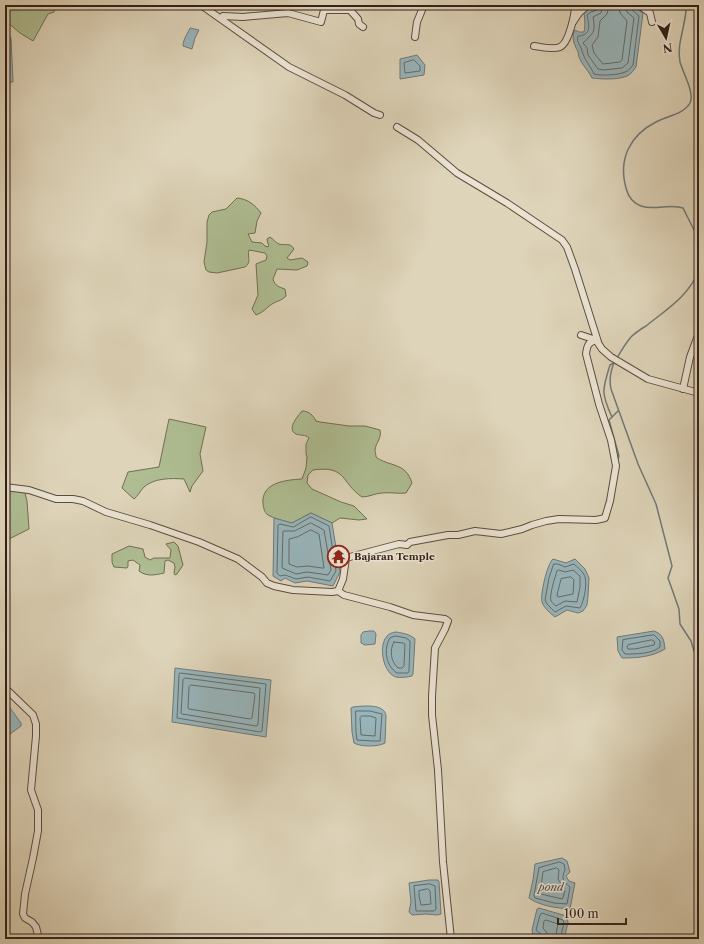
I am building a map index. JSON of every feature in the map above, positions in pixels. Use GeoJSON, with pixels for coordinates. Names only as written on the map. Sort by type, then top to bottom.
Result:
{"type":"FeatureCollection","features":[{"type":"Feature","properties":{"kind":"street"},"geometry":{"type":"LineString","coordinates":[[201,5],[289,67],[380,115]]}},
{"type":"Feature","properties":{"kind":"street"},"geometry":{"type":"LineString","coordinates":[[415,37],[417,22],[424,5]]}},
{"type":"Feature","properties":{"kind":"street"},"geometry":{"type":"LineString","coordinates":[[534,46],[547,48],[561,47],[566,41],[575,5]]}},
{"type":"Feature","properties":{"kind":"street"},"geometry":{"type":"LineString","coordinates":[[571,25],[588,5]]}},
{"type":"Feature","properties":{"kind":"street"},"geometry":{"type":"LineString","coordinates":[[639,5],[650,13],[652,22]]}},
{"type":"Feature","properties":{"kind":"street"},"geometry":{"type":"LineString","coordinates":[[223,16],[250,16],[288,13],[321,22],[324,10],[348,7],[358,19],[359,24],[363,27]]}},
{"type":"Feature","properties":{"kind":"street"},"geometry":{"type":"LineString","coordinates":[[397,127],[418,140],[457,173],[507,203],[562,240],[567,247],[575,269],[597,341],[602,349],[611,357],[648,379],[699,393]]}},
{"type":"Feature","properties":{"kind":"street"},"geometry":{"type":"LineString","coordinates":[[683,389],[690,357],[699,333]]}},
{"type":"Feature","properties":{"kind":"street"},"geometry":{"type":"LineString","coordinates":[[581,335],[597,341]]}},
{"type":"Feature","properties":{"kind":"street"},"geometry":{"type":"LineString","coordinates":[[338,591],[343,579],[346,558],[399,544],[407,545],[410,542],[448,535],[458,535],[466,532],[475,531],[502,534],[522,529],[532,524],[558,519],[596,520],[605,518],[610,501],[616,466],[611,440],[599,404],[586,354],[587,346],[591,342],[597,341]]}},
{"type":"Feature","properties":{"kind":"street"},"geometry":{"type":"LineString","coordinates":[[5,487],[29,490],[56,499],[73,499],[106,512],[200,542],[238,559],[262,577],[267,583],[274,586],[293,590],[338,591],[344,595],[390,607],[405,613],[423,617],[445,619],[448,621],[435,648],[432,715],[438,770],[442,862],[451,939]]}},
{"type":"Feature","properties":{"kind":"street"},"geometry":{"type":"LineString","coordinates":[[5,688],[33,715],[36,724],[31,790],[38,810],[38,831],[25,894],[23,914],[25,918],[32,922],[36,927],[39,939]]}},
{"type":"Feature","properties":{"kind":"green space"},"geometry":{"type":"Polygon","coordinates":[[[9,5],[56,5],[54,12],[48,14],[33,41],[20,33],[6,21],[9,5]]]}},
{"type":"Feature","properties":{"kind":"green space"},"geometry":{"type":"Polygon","coordinates":[[[237,198],[251,203],[261,213],[257,221],[255,233],[248,234],[252,242],[262,243],[268,247],[269,245],[267,239],[270,237],[281,245],[289,245],[294,249],[287,258],[290,260],[302,258],[308,262],[307,266],[297,270],[277,269],[273,279],[276,285],[285,289],[286,296],[256,315],[252,309],[258,295],[256,264],[266,260],[267,256],[265,253],[249,250],[249,261],[245,267],[217,273],[206,270],[204,262],[207,242],[207,222],[209,215],[212,212],[226,209],[237,198]]]}},
{"type":"Feature","properties":{"kind":"green space"},"geometry":{"type":"Polygon","coordinates":[[[302,411],[309,413],[316,421],[320,422],[349,426],[365,426],[380,430],[380,435],[375,450],[376,457],[406,471],[412,483],[406,493],[380,493],[362,497],[355,492],[338,473],[332,470],[324,469],[313,470],[308,475],[307,483],[312,489],[354,506],[367,519],[359,520],[340,518],[332,523],[311,513],[292,523],[268,515],[265,512],[263,504],[263,497],[266,491],[270,487],[282,482],[302,479],[306,468],[306,444],[309,438],[296,434],[292,429],[294,422],[302,411]]]}},
{"type":"Feature","properties":{"kind":"green space"},"geometry":{"type":"Polygon","coordinates":[[[169,419],[206,427],[200,454],[203,471],[192,486],[190,492],[184,479],[163,479],[148,484],[134,499],[122,488],[128,472],[159,467],[169,419]]]}},
{"type":"Feature","properties":{"kind":"green space"},"geometry":{"type":"Polygon","coordinates":[[[5,488],[25,493],[29,529],[5,541],[5,488]]]}},
{"type":"Feature","properties":{"kind":"green space"},"geometry":{"type":"Polygon","coordinates":[[[174,542],[178,546],[183,565],[175,575],[174,563],[168,560],[165,561],[164,573],[151,575],[139,571],[140,565],[133,560],[128,561],[127,568],[114,567],[112,562],[112,554],[129,546],[143,549],[145,557],[150,560],[154,558],[170,558],[171,550],[166,544],[174,542]]]}},
{"type":"Feature","properties":{"kind":"water"},"geometry":{"type":"Polygon","coordinates":[[[602,5],[630,5],[643,13],[636,67],[628,76],[612,79],[592,78],[578,55],[573,37],[574,32],[575,30],[584,32],[585,11],[602,5]]]}},
{"type":"Feature","properties":{"kind":"water"},"geometry":{"type":"Polygon","coordinates":[[[190,28],[199,30],[192,49],[183,46],[190,28]]]}},
{"type":"Feature","properties":{"kind":"water"},"geometry":{"type":"Polygon","coordinates":[[[5,30],[11,38],[13,82],[5,82],[5,30]]]}},
{"type":"Feature","properties":{"kind":"water"},"geometry":{"type":"Polygon","coordinates":[[[417,55],[425,65],[424,75],[400,79],[400,59],[417,55]]]}},
{"type":"Feature","properties":{"kind":"water"},"geometry":{"type":"Polygon","coordinates":[[[311,513],[332,523],[340,572],[333,586],[307,581],[295,583],[285,578],[281,581],[273,576],[274,518],[292,523],[311,513]]]}},
{"type":"Feature","properties":{"kind":"water"},"geometry":{"type":"Polygon","coordinates":[[[553,559],[566,563],[575,559],[585,569],[589,578],[587,605],[583,611],[578,613],[567,610],[555,617],[543,604],[542,593],[544,580],[548,567],[553,559]]]}},
{"type":"Feature","properties":{"kind":"water"},"geometry":{"type":"Polygon","coordinates":[[[374,631],[376,634],[375,644],[365,645],[361,643],[361,635],[363,632],[374,631]]]}},
{"type":"Feature","properties":{"kind":"water"},"geometry":{"type":"Polygon","coordinates":[[[654,631],[662,638],[665,649],[655,654],[633,658],[622,658],[618,651],[617,637],[654,631]]]}},
{"type":"Feature","properties":{"kind":"water"},"geometry":{"type":"Polygon","coordinates":[[[396,632],[403,633],[415,639],[412,676],[396,677],[391,674],[384,661],[382,653],[385,639],[389,634],[396,632]]]}},
{"type":"Feature","properties":{"kind":"water"},"geometry":{"type":"Polygon","coordinates":[[[175,668],[271,680],[266,737],[172,722],[175,668]]]}},
{"type":"Feature","properties":{"kind":"water"},"geometry":{"type":"Polygon","coordinates":[[[5,701],[21,723],[21,726],[10,734],[5,741],[5,701]]]}},
{"type":"Feature","properties":{"kind":"water"},"geometry":{"type":"Polygon","coordinates":[[[372,706],[382,709],[385,712],[385,743],[370,746],[354,743],[351,708],[372,706]]]}},
{"type":"Feature","properties":{"kind":"water","name":"pond"},"geometry":{"type":"Polygon","coordinates":[[[562,858],[567,861],[570,872],[566,876],[569,881],[575,883],[570,909],[543,905],[533,901],[529,898],[535,864],[562,858]]]}},
{"type":"Feature","properties":{"kind":"water"},"geometry":{"type":"Polygon","coordinates":[[[438,880],[439,882],[441,914],[412,915],[409,912],[411,902],[409,883],[438,880]]]}},
{"type":"Feature","properties":{"kind":"water","name":"pond"},"geometry":{"type":"Polygon","coordinates":[[[539,908],[563,915],[567,918],[568,922],[563,939],[548,939],[533,935],[532,930],[537,909],[539,908]]]}},
{"type":"Feature","properties":{"kind":"waterway"},"geometry":{"type":"LineString","coordinates":[[686,5],[679,55],[680,62],[690,89],[690,103],[684,110],[656,122],[639,134],[628,149],[625,158],[624,177],[628,194],[638,205],[652,208],[673,206],[683,208],[695,232],[699,247]]}},
{"type":"Feature","properties":{"kind":"waterway"},"geometry":{"type":"LineString","coordinates":[[617,358],[631,337],[669,308],[683,295],[695,279],[699,270]]}},
{"type":"Feature","properties":{"kind":"waterway"},"geometry":{"type":"LineString","coordinates":[[615,361],[610,375],[611,389],[638,464],[656,504],[672,566],[668,578],[679,609],[680,624],[691,641],[694,651],[699,657]]}},
{"type":"Feature","properties":{"kind":"waterway"},"geometry":{"type":"LineString","coordinates":[[612,417],[604,397],[604,386],[610,365],[614,363]]}},
{"type":"Feature","properties":{"kind":"waterway"},"geometry":{"type":"LineString","coordinates":[[618,411],[609,420],[619,456],[618,459]]}},
{"type":"Feature","properties":{"kind":"place","name":"Bajaran Temple"},"geometry":{"type":"Point","coordinates":[339,556]}}]}
